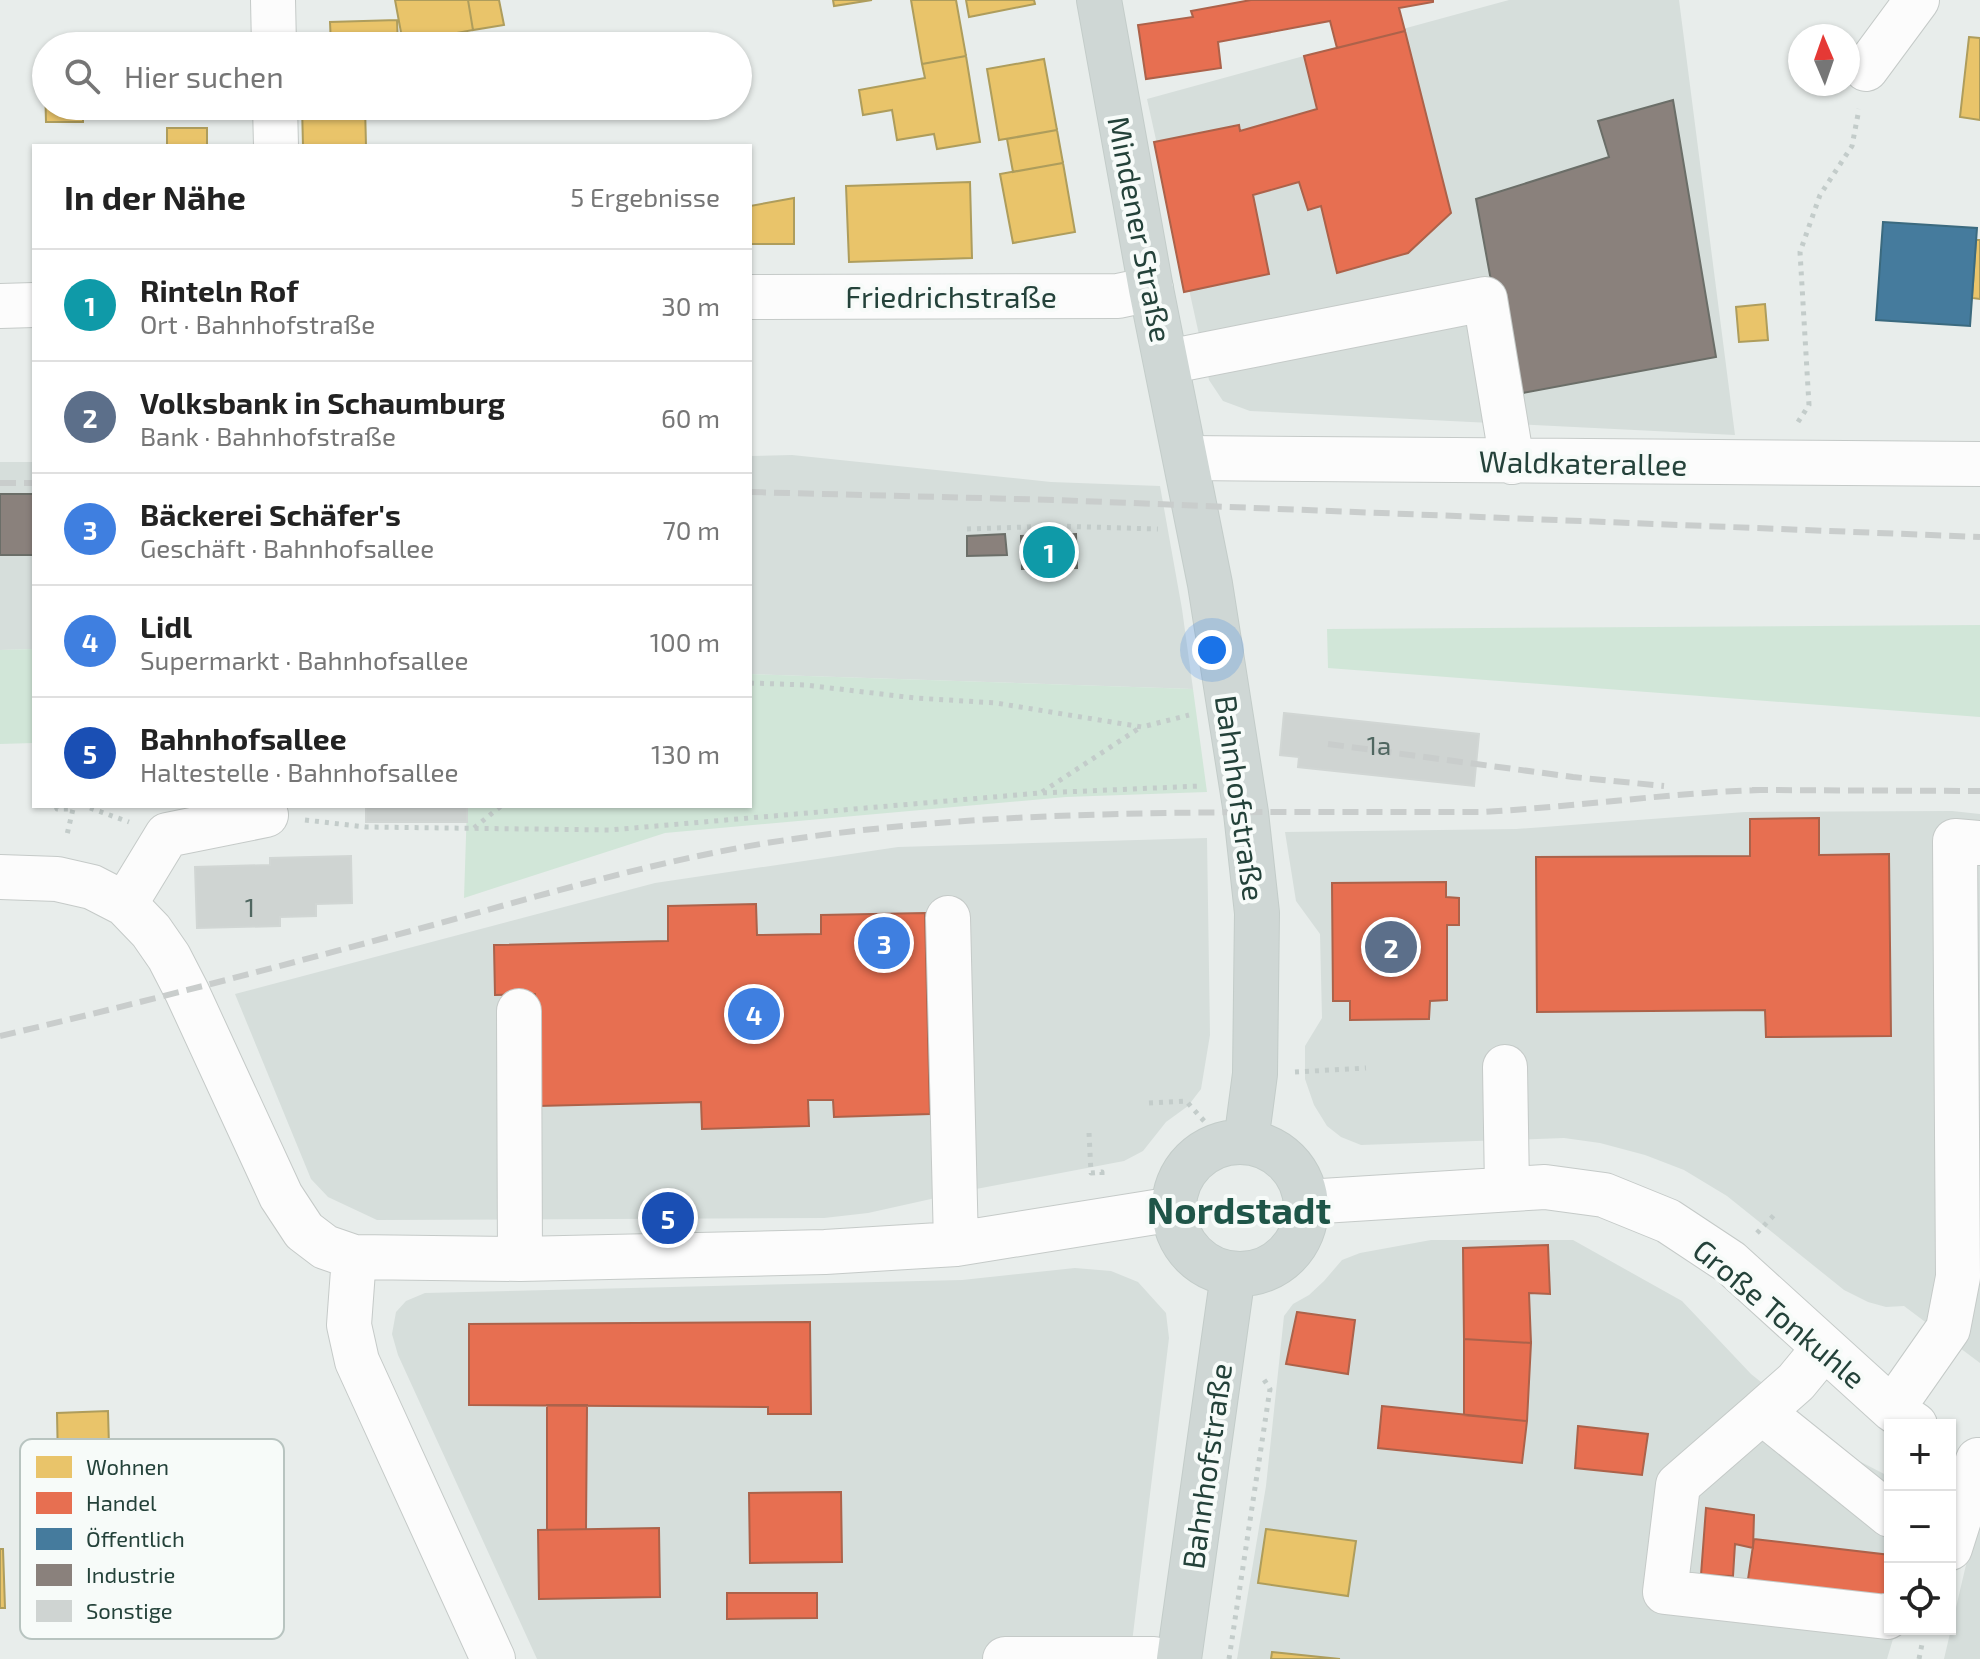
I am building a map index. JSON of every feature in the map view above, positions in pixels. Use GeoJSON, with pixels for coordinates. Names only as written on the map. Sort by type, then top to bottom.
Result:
{"type":"FeatureCollection","features":[{"type":"Feature","properties":{"kind":"main road","name":"Mindener Straße"},"geometry":{"type":"LineString","coordinates":[[1099,0],[1151,289],[1187,458]]}},
{"type":"Feature","properties":{"kind":"main road","name":"Bahnhofstraße"},"geometry":{"type":"LineString","coordinates":[[1187,458],[1242,785],[1257,913],[1255,1074],[1246,1142]]}},
{"type":"Feature","properties":{"kind":"main road"},"geometry":{"type":"LineString","coordinates":[[1246,1142],[1268,1148],[1287,1161],[1300,1180],[1306,1202],[1302,1231],[1286,1255],[1270,1267],[1252,1273],[1233,1274],[1214,1269],[1198,1259],[1185,1245],[1177,1228],[1174,1209],[1177,1187],[1188,1168],[1204,1153],[1224,1144],[1246,1142]]}},
{"type":"Feature","properties":{"kind":"main road","name":"Bahnhofstraße"},"geometry":{"type":"LineString","coordinates":[[1179,1659],[1233,1274]]}},
{"type":"Feature","properties":{"kind":"street"},"geometry":{"type":"LineString","coordinates":[[273,0],[274,32]]}},
{"type":"Feature","properties":{"kind":"street"},"geometry":{"type":"LineString","coordinates":[[1866,69],[1917,0]]}},
{"type":"Feature","properties":{"kind":"street"},"geometry":{"type":"LineString","coordinates":[[275,120],[276,144]]}},
{"type":"Feature","properties":{"kind":"street","name":"Friedrichstraße"},"geometry":{"type":"LineString","coordinates":[[752,297],[1118,296],[1151,289]]}},
{"type":"Feature","properties":{"kind":"street"},"geometry":{"type":"LineString","coordinates":[[1167,362],[1485,299],[1512,462]]}},
{"type":"Feature","properties":{"kind":"street"},"geometry":{"type":"LineString","coordinates":[[0,306],[32,305]]}},
{"type":"Feature","properties":{"kind":"street","name":"Waldkaterallee"},"geometry":{"type":"LineString","coordinates":[[1187,458],[1980,464]]}},
{"type":"Feature","properties":{"kind":"street"},"geometry":{"type":"LineString","coordinates":[[125,904],[167,835],[266,815]]}},
{"type":"Feature","properties":{"kind":"street"},"geometry":{"type":"LineString","coordinates":[[1903,1417],[1948,1329],[1958,1277],[1955,841],[1980,843]]}},
{"type":"Feature","properties":{"kind":"street"},"geometry":{"type":"LineString","coordinates":[[0,877],[69,882],[92,887],[125,904],[151,931],[187,992],[281,1196],[304,1231],[325,1247],[354,1257],[520,1259],[825,1252],[956,1244],[1174,1209]]}},
{"type":"Feature","properties":{"kind":"street"},"geometry":{"type":"LineString","coordinates":[[948,918],[956,1244]]}},
{"type":"Feature","properties":{"kind":"street"},"geometry":{"type":"LineString","coordinates":[[519,1011],[520,1259]]}},
{"type":"Feature","properties":{"kind":"street"},"geometry":{"type":"LineString","coordinates":[[1505,1067],[1507,1189]]}},
{"type":"Feature","properties":{"kind":"street","name":"Große Tonkuhle"},"geometry":{"type":"LineString","coordinates":[[1306,1202],[1545,1187],[1604,1195],[1668,1221],[1730,1262],[1903,1417]]}},
{"type":"Feature","properties":{"kind":"street"},"geometry":{"type":"LineString","coordinates":[[354,1257],[349,1325],[357,1361],[493,1659]]}},
{"type":"Feature","properties":{"kind":"street"},"geometry":{"type":"LineString","coordinates":[[1824,1348],[1796,1382],[1678,1485],[1665,1592],[1884,1617]]}},
{"type":"Feature","properties":{"kind":"street"},"geometry":{"type":"LineString","coordinates":[[1762,1412],[1884,1510]]}},
{"type":"Feature","properties":{"kind":"street"},"geometry":{"type":"LineString","coordinates":[[1956,1519],[1969,1456]]}},
{"type":"Feature","properties":{"kind":"street"},"geometry":{"type":"LineString","coordinates":[[1005,1659],[1154,1659]]}},
{"type":"Feature","properties":{"kind":"path"},"geometry":{"type":"LineString","coordinates":[[1770,464],[1809,405],[1800,252],[1820,195],[1852,146],[1866,69]]}},
{"type":"Feature","properties":{"kind":"path"},"geometry":{"type":"LineString","coordinates":[[967,529],[1055,526],[1200,531]]}},
{"type":"Feature","properties":{"kind":"path"},"geometry":{"type":"LineString","coordinates":[[752,683],[996,703],[1142,727]]}},
{"type":"Feature","properties":{"kind":"path"},"geometry":{"type":"LineString","coordinates":[[1040,793],[1142,727],[1229,704]]}},
{"type":"Feature","properties":{"kind":"path"},"geometry":{"type":"LineString","coordinates":[[266,815],[366,827],[610,830],[1040,793],[1242,785]]}},
{"type":"Feature","properties":{"kind":"path"},"geometry":{"type":"LineString","coordinates":[[73,809],[90,808]]}},
{"type":"Feature","properties":{"kind":"path"},"geometry":{"type":"LineString","coordinates":[[473,829],[499,808]]}},
{"type":"Feature","properties":{"kind":"path"},"geometry":{"type":"LineString","coordinates":[[1255,1074],[1366,1068]]}},
{"type":"Feature","properties":{"kind":"path"},"geometry":{"type":"LineString","coordinates":[[1149,1103],[1186,1101]]}},
{"type":"Feature","properties":{"kind":"path"},"geometry":{"type":"LineString","coordinates":[[1089,1133],[1091,1173]]}},
{"type":"Feature","properties":{"kind":"path"},"geometry":{"type":"LineString","coordinates":[[1229,1659],[1234,1624]]}},
{"type":"Feature","properties":{"kind":"shaded area"},"geometry":{"type":"Polygon","coordinates":[[[1509,0],[1679,0],[1735,435],[1250,411],[1223,401],[1209,380],[1147,99],[1509,0]]]}},
{"type":"Feature","properties":{"kind":"shaded area"},"geometry":{"type":"Polygon","coordinates":[[[792,455],[1051,482],[1160,486],[1193,689],[752,674],[752,456],[792,455]]]}},
{"type":"Feature","properties":{"kind":"shaded area"},"geometry":{"type":"Polygon","coordinates":[[[0,462],[32,462],[32,649],[0,650],[0,462]]]}},
{"type":"Feature","properties":{"kind":"shaded area"},"geometry":{"type":"Polygon","coordinates":[[[1952,811],[1980,814],[1980,1363],[1904,1306],[1886,1307],[1844,1290],[1727,1196],[1684,1170],[1600,1143],[1564,1138],[1361,1145],[1341,1137],[1327,1126],[1314,1105],[1305,1079],[1305,1046],[1322,1018],[1320,934],[1296,901],[1285,832],[1516,829],[1745,812],[1952,811]]]}},
{"type":"Feature","properties":{"kind":"shaded area"},"geometry":{"type":"Polygon","coordinates":[[[1207,838],[1210,1035],[1201,1089],[1188,1106],[1166,1122],[1143,1151],[1124,1161],[868,1213],[824,1218],[377,1220],[328,1197],[311,1179],[235,994],[655,883],[898,847],[1207,838]]]}},
{"type":"Feature","properties":{"kind":"shaded area"},"geometry":{"type":"Polygon","coordinates":[[[1431,1240],[1573,1240],[1682,1301],[1751,1374],[1859,1461],[1884,1474],[1884,1635],[1894,1635],[1887,1659],[1237,1659],[1266,1486],[1284,1316],[1293,1304],[1324,1281],[1342,1260],[1360,1253],[1431,1240]]]}},
{"type":"Feature","properties":{"kind":"shaded area"},"geometry":{"type":"Polygon","coordinates":[[[1075,1268],[1111,1271],[1138,1282],[1166,1313],[1169,1338],[1130,1659],[537,1659],[398,1355],[392,1334],[396,1312],[406,1301],[425,1293],[962,1280],[1075,1268]]]}},
{"type":"Feature","properties":{"kind":"shaded area"},"geometry":{"type":"Polygon","coordinates":[[[1976,1522],[1980,1523],[1980,1659],[1944,1659],[1950,1635],[1956,1635],[1956,1608],[1976,1522]]]}},
{"type":"Feature","properties":{"kind":"green space"},"geometry":{"type":"Polygon","coordinates":[[[1980,625],[1980,717],[1328,668],[1327,629],[1980,625]]]}},
{"type":"Feature","properties":{"kind":"green space"},"geometry":{"type":"Polygon","coordinates":[[[32,649],[32,743],[0,744],[0,650],[32,649]]]}},
{"type":"Feature","properties":{"kind":"green space"},"geometry":{"type":"Polygon","coordinates":[[[752,674],[1193,689],[1207,792],[1066,797],[665,833],[464,898],[467,808],[752,808],[752,674]]]}},
{"type":"Feature","properties":{"kind":"building: Wohnen"},"geometry":{"type":"Polygon","coordinates":[[[395,0],[468,0],[473,30],[401,32],[395,0]]]}},
{"type":"Feature","properties":{"kind":"building: Wohnen"},"geometry":{"type":"Polygon","coordinates":[[[468,0],[499,0],[504,25],[473,30],[468,0]]]}},
{"type":"Feature","properties":{"kind":"building: Wohnen"},"geometry":{"type":"Polygon","coordinates":[[[833,0],[872,0],[834,6],[833,0]]]}},
{"type":"Feature","properties":{"kind":"building: Wohnen"},"geometry":{"type":"Polygon","coordinates":[[[911,0],[956,0],[966,56],[922,64],[911,0]]]}},
{"type":"Feature","properties":{"kind":"building: Wohnen"},"geometry":{"type":"Polygon","coordinates":[[[966,0],[1034,0],[1035,4],[969,17],[966,0]]]}},
{"type":"Feature","properties":{"kind":"building: Wohnen"},"geometry":{"type":"Polygon","coordinates":[[[397,20],[397,32],[330,32],[330,22],[397,20]]]}},
{"type":"Feature","properties":{"kind":"building: Wohnen"},"geometry":{"type":"Polygon","coordinates":[[[1969,37],[1980,38],[1980,120],[1960,117],[1969,37]]]}},
{"type":"Feature","properties":{"kind":"building: Wohnen"},"geometry":{"type":"Polygon","coordinates":[[[966,56],[980,142],[937,149],[934,134],[897,140],[892,110],[863,115],[859,90],[925,78],[922,64],[966,56]]]}},
{"type":"Feature","properties":{"kind":"building: Wohnen"},"geometry":{"type":"Polygon","coordinates":[[[1044,59],[1057,130],[999,140],[987,69],[1044,59]]]}},
{"type":"Feature","properties":{"kind":"building: Wohnen"},"geometry":{"type":"Polygon","coordinates":[[[46,120],[83,120],[83,122],[46,120]]]}},
{"type":"Feature","properties":{"kind":"building: Wohnen"},"geometry":{"type":"Polygon","coordinates":[[[302,120],[365,120],[366,144],[303,144],[302,120]]]}},
{"type":"Feature","properties":{"kind":"building: Wohnen"},"geometry":{"type":"Polygon","coordinates":[[[167,128],[207,128],[207,144],[167,144],[167,128]]]}},
{"type":"Feature","properties":{"kind":"building: Wohnen"},"geometry":{"type":"Polygon","coordinates":[[[1057,130],[1063,163],[1013,172],[1007,139],[1057,130]]]}},
{"type":"Feature","properties":{"kind":"building: Wohnen"},"geometry":{"type":"Polygon","coordinates":[[[1063,163],[1075,232],[1013,243],[1000,174],[1063,163]]]}},
{"type":"Feature","properties":{"kind":"building: Wohnen"},"geometry":{"type":"Polygon","coordinates":[[[970,182],[972,258],[849,262],[846,186],[970,182]]]}},
{"type":"Feature","properties":{"kind":"building: Wohnen"},"geometry":{"type":"Polygon","coordinates":[[[794,198],[794,244],[752,244],[752,206],[794,198]]]}},
{"type":"Feature","properties":{"kind":"building: Wohnen"},"geometry":{"type":"Polygon","coordinates":[[[1976,240],[1980,240],[1980,299],[1972,298],[1976,240]]]}},
{"type":"Feature","properties":{"kind":"building: Wohnen"},"geometry":{"type":"Polygon","coordinates":[[[1765,304],[1768,340],[1739,342],[1736,307],[1765,304]]]}},
{"type":"Feature","properties":{"kind":"building: Wohnen"},"geometry":{"type":"Polygon","coordinates":[[[108,1411],[109,1439],[58,1439],[57,1413],[108,1411]]]}},
{"type":"Feature","properties":{"kind":"building: Wohnen"},"geometry":{"type":"Polygon","coordinates":[[[1266,1529],[1356,1541],[1348,1596],[1258,1583],[1266,1529]]]}},
{"type":"Feature","properties":{"kind":"building: Wohnen"},"geometry":{"type":"Polygon","coordinates":[[[0,1549],[3,1549],[5,1608],[0,1608],[0,1549]]]}},
{"type":"Feature","properties":{"kind":"building: Wohnen"},"geometry":{"type":"Polygon","coordinates":[[[1272,1652],[1340,1659],[1271,1659],[1272,1652]]]}},
{"type":"Feature","properties":{"kind":"building: Handel"},"geometry":{"type":"Polygon","coordinates":[[[1251,0],[1433,2],[1399,8],[1405,31],[1337,48],[1330,21],[1218,42],[1221,68],[1146,79],[1138,25],[1193,17],[1191,11],[1251,0]]]}},
{"type":"Feature","properties":{"kind":"building: Handel"},"geometry":{"type":"Polygon","coordinates":[[[1405,31],[1451,213],[1408,253],[1337,273],[1321,206],[1308,210],[1299,182],[1253,195],[1269,274],[1184,292],[1154,142],[1239,125],[1240,131],[1317,109],[1304,56],[1405,31]]]}},
{"type":"Feature","properties":{"kind":"building: Handel"},"geometry":{"type":"Polygon","coordinates":[[[1819,818],[1819,855],[1889,854],[1891,1036],[1766,1037],[1765,1010],[1537,1012],[1536,857],[1750,856],[1750,819],[1819,818]]]}},
{"type":"Feature","properties":{"kind":"building: Handel"},"geometry":{"type":"Polygon","coordinates":[[[1446,882],[1446,897],[1459,898],[1459,925],[1447,925],[1447,1000],[1430,1001],[1429,1019],[1350,1020],[1350,1001],[1333,1001],[1332,883],[1446,882]]]}},
{"type":"Feature","properties":{"kind":"building: Handel"},"geometry":{"type":"Polygon","coordinates":[[[756,904],[757,935],[821,934],[821,915],[925,913],[930,1114],[834,1117],[833,1100],[808,1100],[809,1126],[702,1129],[701,1102],[538,1106],[535,994],[495,995],[494,945],[668,941],[668,906],[756,904]]]}},
{"type":"Feature","properties":{"kind":"building: Handel"},"geometry":{"type":"Polygon","coordinates":[[[1548,1245],[1550,1294],[1529,1293],[1531,1343],[1464,1339],[1463,1248],[1548,1245]]]}},
{"type":"Feature","properties":{"kind":"building: Handel"},"geometry":{"type":"Polygon","coordinates":[[[1297,1312],[1355,1320],[1348,1374],[1286,1364],[1297,1312]]]}},
{"type":"Feature","properties":{"kind":"building: Handel"},"geometry":{"type":"Polygon","coordinates":[[[810,1322],[811,1414],[768,1414],[768,1407],[469,1405],[469,1324],[810,1322]]]}},
{"type":"Feature","properties":{"kind":"building: Handel"},"geometry":{"type":"Polygon","coordinates":[[[1464,1339],[1531,1343],[1527,1421],[1464,1415],[1464,1339]]]}},
{"type":"Feature","properties":{"kind":"building: Handel"},"geometry":{"type":"Polygon","coordinates":[[[547,1405],[587,1405],[586,1530],[547,1530],[547,1405]]]}},
{"type":"Feature","properties":{"kind":"building: Handel"},"geometry":{"type":"Polygon","coordinates":[[[1382,1406],[1527,1421],[1522,1463],[1378,1448],[1382,1406]]]}},
{"type":"Feature","properties":{"kind":"building: Handel"},"geometry":{"type":"Polygon","coordinates":[[[1578,1426],[1648,1434],[1642,1475],[1575,1468],[1578,1426]]]}},
{"type":"Feature","properties":{"kind":"building: Handel"},"geometry":{"type":"Polygon","coordinates":[[[841,1492],[842,1562],[750,1563],[749,1493],[841,1492]]]}},
{"type":"Feature","properties":{"kind":"building: Handel"},"geometry":{"type":"Polygon","coordinates":[[[1706,1508],[1754,1515],[1753,1548],[1735,1544],[1733,1576],[1701,1575],[1706,1508]]]}},
{"type":"Feature","properties":{"kind":"building: Handel"},"geometry":{"type":"Polygon","coordinates":[[[659,1528],[660,1597],[539,1599],[538,1530],[659,1528]]]}},
{"type":"Feature","properties":{"kind":"building: Handel"},"geometry":{"type":"Polygon","coordinates":[[[1754,1539],[1884,1554],[1884,1608],[1747,1586],[1754,1539]]]}},
{"type":"Feature","properties":{"kind":"building: Handel"},"geometry":{"type":"Polygon","coordinates":[[[727,1593],[817,1593],[817,1618],[727,1619],[727,1593]]]}},
{"type":"Feature","properties":{"kind":"building: Öffentlich"},"geometry":{"type":"Polygon","coordinates":[[[1883,222],[1977,228],[1970,326],[1876,320],[1883,222]]]}},
{"type":"Feature","properties":{"kind":"building: Industrie"},"geometry":{"type":"Polygon","coordinates":[[[1673,100],[1716,357],[1512,395],[1476,199],[1609,157],[1598,121],[1673,100]]]}},
{"type":"Feature","properties":{"kind":"building: Industrie"},"geometry":{"type":"Polygon","coordinates":[[[0,494],[32,494],[32,555],[0,555],[0,494]]]}},
{"type":"Feature","properties":{"kind":"building: Industrie"},"geometry":{"type":"Polygon","coordinates":[[[1005,534],[1007,555],[967,556],[967,536],[1005,534]]]}},
{"type":"Feature","properties":{"kind":"building: Industrie"},"geometry":{"type":"Polygon","coordinates":[[[1076,534],[1077,568],[1022,569],[1021,536],[1076,534]]]}},
{"type":"Feature","properties":{"kind":"building: Sonstige"},"geometry":{"type":"Polygon","coordinates":[[[1284,713],[1479,734],[1474,786],[1298,767],[1299,757],[1280,755],[1284,713]]]}},
{"type":"Feature","properties":{"kind":"building: Sonstige"},"geometry":{"type":"Polygon","coordinates":[[[366,808],[467,808],[467,822],[366,822],[366,808]]]}},
{"type":"Feature","properties":{"kind":"building: Sonstige"},"geometry":{"type":"Polygon","coordinates":[[[351,856],[352,903],[316,904],[316,916],[280,917],[280,926],[197,928],[195,867],[270,865],[270,858],[351,856]]]}},
{"type":"Feature","properties":{"kind":"railway"},"geometry":{"type":"LineString","coordinates":[[0,483],[32,483]]}},
{"type":"Feature","properties":{"kind":"railway"},"geometry":{"type":"LineString","coordinates":[[752,492],[1056,500],[1980,537]]}},
{"type":"Feature","properties":{"kind":"railway"},"geometry":{"type":"LineString","coordinates":[[1328,744],[1664,786]]}},
{"type":"Feature","properties":{"kind":"railway"},"geometry":{"type":"LineString","coordinates":[[1752,790],[1980,791]]}},
{"type":"Feature","properties":{"kind":"railway"},"geometry":{"type":"LineString","coordinates":[[0,1036],[271,968],[608,877],[696,856],[786,840],[872,829],[1046,816],[1220,812],[1482,812],[1760,790]]}},
{"type":"Feature","properties":{"kind":"place","name":"Rinteln Rof"},"geometry":{"type":"Point","coordinates":[1049,552]}},
{"type":"Feature","properties":{"kind":"place","name":"Bäckerei Schäfer's"},"geometry":{"type":"Point","coordinates":[884,943]}},
{"type":"Feature","properties":{"kind":"place","name":"Volksbank in Schaumburg"},"geometry":{"type":"Point","coordinates":[1391,947]}},
{"type":"Feature","properties":{"kind":"place","name":"Lidl"},"geometry":{"type":"Point","coordinates":[754,1014]}},
{"type":"Feature","properties":{"kind":"place","name":"Bahnhofsallee"},"geometry":{"type":"Point","coordinates":[668,1218]}},
{"type":"Feature","properties":{"kind":"district","name":"Nordstadt"},"geometry":{"type":"Point","coordinates":[1239,1209]}}]}
